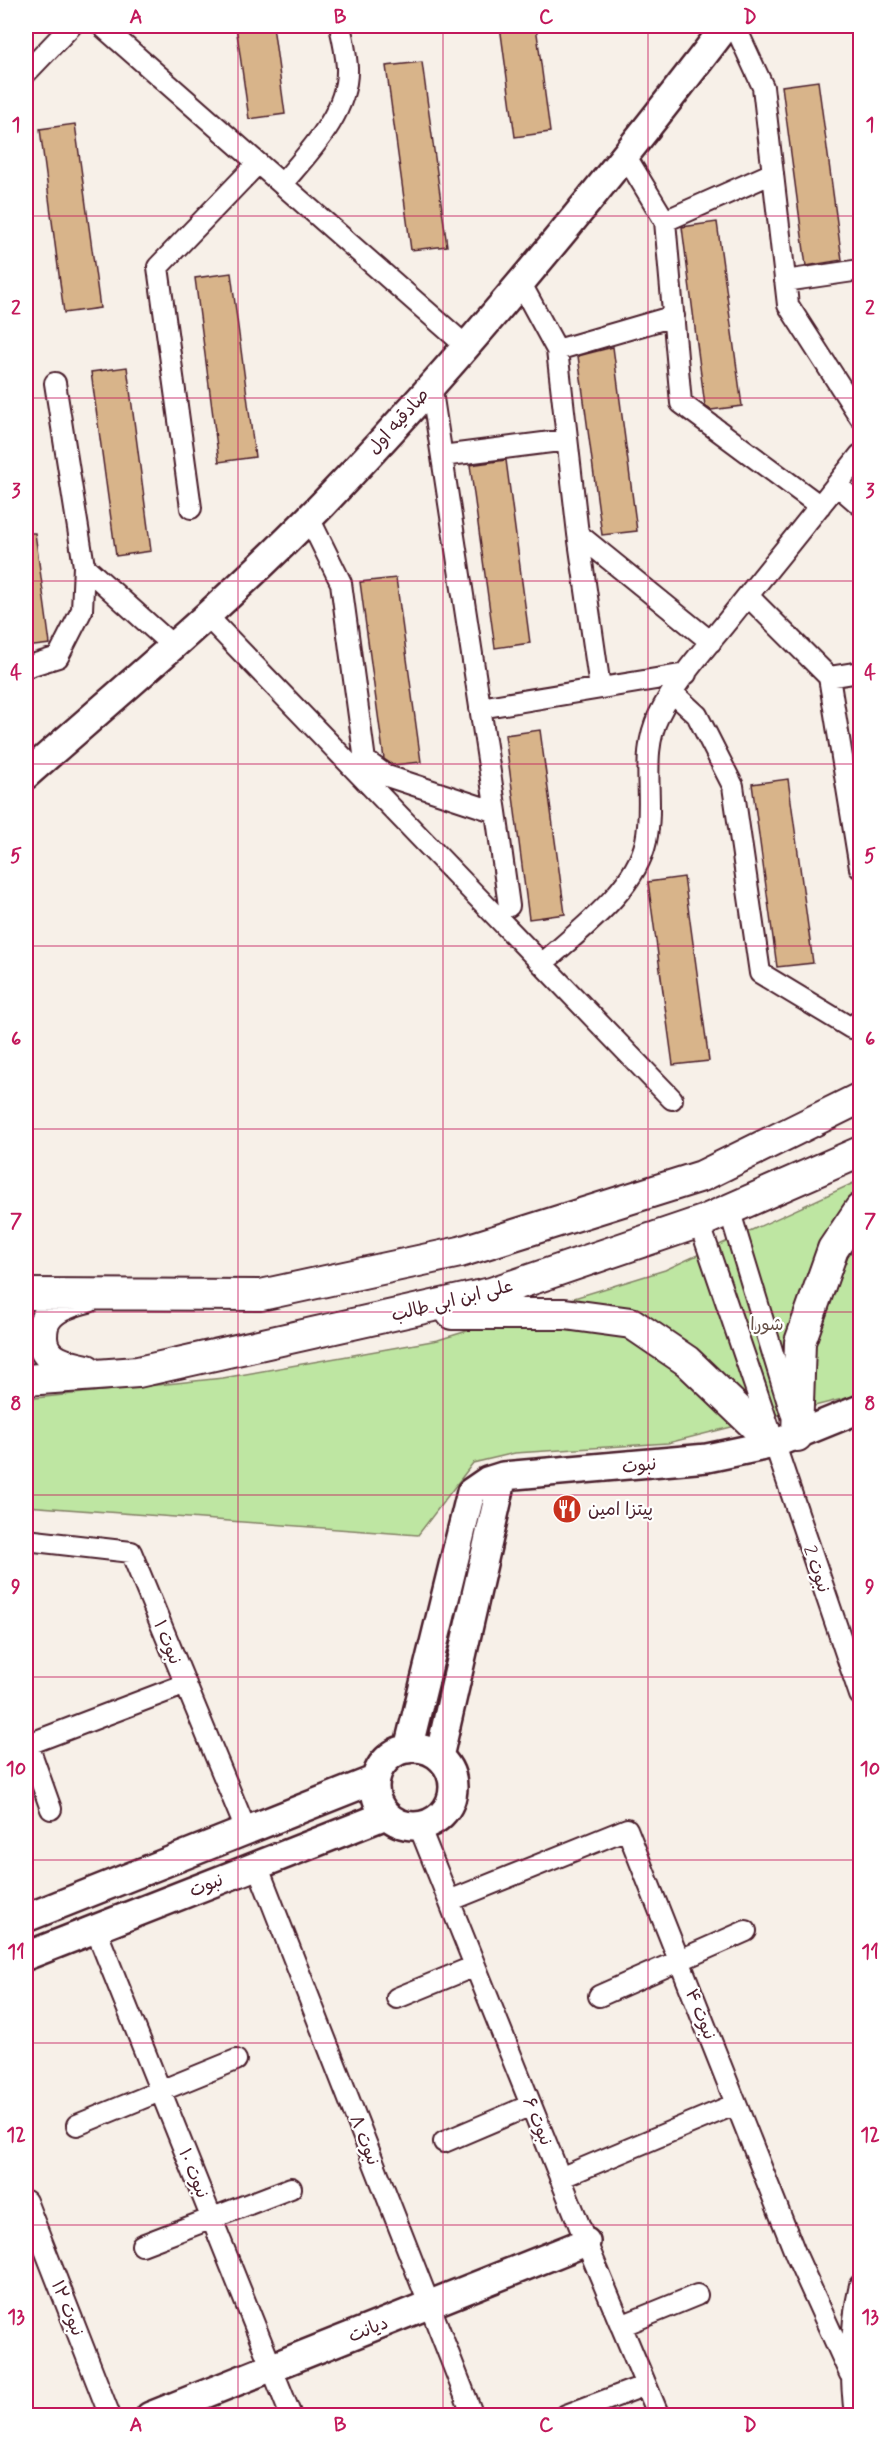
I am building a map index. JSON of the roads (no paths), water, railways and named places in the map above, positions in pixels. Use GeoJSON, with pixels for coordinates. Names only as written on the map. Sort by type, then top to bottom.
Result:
{"type":"FeatureCollection","features":[{"type":"Feature","properties":{"kind":"main road","name":"صادقیه اول"},"geometry":{"type":"LineString","coordinates":[[26,775],[207,616],[309,518],[466,346],[625,155],[726,26]]}},
{"type":"Feature","properties":{"kind":"main road"},"geometry":{"type":"LineString","coordinates":[[26,1294],[261,1295],[459,1252],[702,1176],[861,1098]]}},
{"type":"Feature","properties":{"kind":"main road","name":"علی ابن ابی طالب"},"geometry":{"type":"LineString","coordinates":[[26,1380],[138,1372],[491,1293],[699,1222],[861,1152]]}},
{"type":"Feature","properties":{"kind":"main road"},"geometry":{"type":"LineString","coordinates":[[786,1440],[800,1342],[833,1249],[861,1209]]}},
{"type":"Feature","properties":{"kind":"main road"},"geometry":{"type":"LineString","coordinates":[[102,1293],[77,1300],[50,1313],[42,1325],[42,1343],[50,1357],[64,1365],[114,1374]]}},
{"type":"Feature","properties":{"kind":"main road"},"geometry":{"type":"LineString","coordinates":[[401,1314],[565,1314],[631,1323],[687,1360],[786,1440]]}},
{"type":"Feature","properties":{"kind":"main road","name":"نبوت"},"geometry":{"type":"LineString","coordinates":[[408,1749],[471,1492],[487,1481],[502,1476],[551,1474],[707,1458],[786,1440],[861,1409]]}},
{"type":"Feature","properties":{"kind":"main road"},"geometry":{"type":"LineString","coordinates":[[439,1757],[502,1476]]}},
{"type":"Feature","properties":{"kind":"main road"},"geometry":{"type":"LineString","coordinates":[[408,1749],[426,1749],[439,1757],[448,1769],[453,1783],[451,1798],[444,1812],[432,1821],[419,1826],[401,1824],[386,1815],[377,1800],[376,1779],[378,1770],[387,1759],[398,1751],[408,1749]]}},
{"type":"Feature","properties":{"kind":"main road","name":"نبوت"},"geometry":{"type":"LineString","coordinates":[[26,1918],[376,1779]]}},
{"type":"Feature","properties":{"kind":"main road","name":"نبوت"},"geometry":{"type":"LineString","coordinates":[[26,1956],[386,1815]]}},
{"type":"Feature","properties":{"kind":"main road"},"geometry":{"type":"LineString","coordinates":[[82,1896],[96,1930]]}},
{"type":"Feature","properties":{"kind":"main road","name":"دیانت"},"geometry":{"type":"LineString","coordinates":[[150,2415],[586,2242]]}},
{"type":"Feature","properties":{"kind":"street"},"geometry":{"type":"LineString","coordinates":[[26,73],[71,26]]}},
{"type":"Feature","properties":{"kind":"street"},"geometry":{"type":"LineString","coordinates":[[102,26],[466,346]]}},
{"type":"Feature","properties":{"kind":"street"},"geometry":{"type":"LineString","coordinates":[[282,184],[324,134],[340,105],[347,70],[340,26]]}},
{"type":"Feature","properties":{"kind":"street"},"geometry":{"type":"LineString","coordinates":[[735,26],[763,87],[788,305],[861,417]]}},
{"type":"Feature","properties":{"kind":"street"},"geometry":{"type":"LineString","coordinates":[[625,155],[665,221],[681,403],[820,506]]}},
{"type":"Feature","properties":{"kind":"street"},"geometry":{"type":"LineString","coordinates":[[190,508],[158,267],[258,163]]}},
{"type":"Feature","properties":{"kind":"street"},"geometry":{"type":"LineString","coordinates":[[665,221],[773,173]]}},
{"type":"Feature","properties":{"kind":"street"},"geometry":{"type":"LineString","coordinates":[[785,281],[861,270]]}},
{"type":"Feature","properties":{"kind":"street"},"geometry":{"type":"LineString","coordinates":[[520,282],[557,350],[578,534],[600,688]]}},
{"type":"Feature","properties":{"kind":"street"},"geometry":{"type":"LineString","coordinates":[[557,350],[674,316]]}},
{"type":"Feature","properties":{"kind":"street"},"geometry":{"type":"LineString","coordinates":[[26,667],[58,657],[82,610],[84,566],[55,383]]}},
{"type":"Feature","properties":{"kind":"street"},"geometry":{"type":"LineString","coordinates":[[431,385],[509,906]]}},
{"type":"Feature","properties":{"kind":"street"},"geometry":{"type":"LineString","coordinates":[[442,456],[567,440]]}},
{"type":"Feature","properties":{"kind":"street"},"geometry":{"type":"LineString","coordinates":[[542,964],[608,903],[628,880],[640,858],[646,840],[650,739],[660,714],[686,674],[861,455]]}},
{"type":"Feature","properties":{"kind":"street"},"geometry":{"type":"LineString","coordinates":[[837,484],[861,505]]}},
{"type":"Feature","properties":{"kind":"street"},"geometry":{"type":"LineString","coordinates":[[309,518],[341,582],[368,783]]}},
{"type":"Feature","properties":{"kind":"street"},"geometry":{"type":"LineString","coordinates":[[578,534],[711,642]]}},
{"type":"Feature","properties":{"kind":"street"},"geometry":{"type":"LineString","coordinates":[[84,566],[173,646]]}},
{"type":"Feature","properties":{"kind":"street"},"geometry":{"type":"LineString","coordinates":[[748,596],[829,676],[861,868]]}},
{"type":"Feature","properties":{"kind":"street"},"geometry":{"type":"LineString","coordinates":[[207,616],[672,1099]]}},
{"type":"Feature","properties":{"kind":"street"},"geometry":{"type":"LineString","coordinates":[[829,676],[861,672]]}},
{"type":"Feature","properties":{"kind":"street"},"geometry":{"type":"LineString","coordinates":[[480,708],[686,674]]}},
{"type":"Feature","properties":{"kind":"street"},"geometry":{"type":"LineString","coordinates":[[674,693],[697,715],[733,786],[760,973],[851,1028],[861,1020]]}},
{"type":"Feature","properties":{"kind":"street"},"geometry":{"type":"LineString","coordinates":[[365,760],[387,776],[496,812]]}},
{"type":"Feature","properties":{"kind":"street"},"geometry":{"type":"LineString","coordinates":[[729,1209],[758,1300],[786,1440]]}},
{"type":"Feature","properties":{"kind":"street"},"geometry":{"type":"LineString","coordinates":[[699,1222],[786,1440]]}},
{"type":"Feature","properties":{"kind":"street","name":"نبوت 2"},"geometry":{"type":"LineString","coordinates":[[786,1440],[861,1695]]}},
{"type":"Feature","properties":{"kind":"street","name":"نبوت ۱"},"geometry":{"type":"LineString","coordinates":[[26,1540],[131,1552],[246,1830]]}},
{"type":"Feature","properties":{"kind":"street"},"geometry":{"type":"LineString","coordinates":[[51,1809],[26,1743],[186,1684]]}},
{"type":"Feature","properties":{"kind":"street","name":"نبوت ۶"},"geometry":{"type":"LineString","coordinates":[[419,1826],[586,2242],[659,2415]]}},
{"type":"Feature","properties":{"kind":"street","name":"نبوت ۴"},"geometry":{"type":"LineString","coordinates":[[449,1901],[627,1829],[796,2255],[850,2374]]}},
{"type":"Feature","properties":{"kind":"street","name":"نبوت ۸"},"geometry":{"type":"LineString","coordinates":[[257,1865],[473,2415]]}},
{"type":"Feature","properties":{"kind":"street","name":"نبوت ۱۰"},"geometry":{"type":"LineString","coordinates":[[96,1930],[291,2415]]}},
{"type":"Feature","properties":{"kind":"street"},"geometry":{"type":"LineString","coordinates":[[599,1996],[746,1931]]}},
{"type":"Feature","properties":{"kind":"street"},"geometry":{"type":"LineString","coordinates":[[397,1998],[475,1966]]}},
{"type":"Feature","properties":{"kind":"street"},"geometry":{"type":"LineString","coordinates":[[77,2125],[236,2060]]}},
{"type":"Feature","properties":{"kind":"street"},"geometry":{"type":"LineString","coordinates":[[444,2142],[531,2104]]}},
{"type":"Feature","properties":{"kind":"street"},"geometry":{"type":"LineString","coordinates":[[560,2178],[736,2104]]}},
{"type":"Feature","properties":{"kind":"street"},"geometry":{"type":"LineString","coordinates":[[142,2245],[213,2220],[291,2188]]}},
{"type":"Feature","properties":{"kind":"street","name":"نبوت ۱۲"},"geometry":{"type":"LineString","coordinates":[[26,2201],[110,2415]]}},
{"type":"Feature","properties":{"kind":"street"},"geometry":{"type":"LineString","coordinates":[[855,2415],[850,2374],[856,2301],[861,2285]]}},
{"type":"Feature","properties":{"kind":"street"},"geometry":{"type":"LineString","coordinates":[[621,2326],[697,2295]]}},
{"type":"Feature","properties":{"kind":"street"},"geometry":{"type":"LineString","coordinates":[[566,2415],[646,2385]]}},
{"type":"Feature","properties":{"kind":"place","name":"پیتزا امین"},"geometry":{"type":"Point","coordinates":[567,1509]}},
{"type":"Feature","properties":{"kind":"park label","name":"شورا"},"geometry":{"type":"Point","coordinates":[767,1324]}}]}
